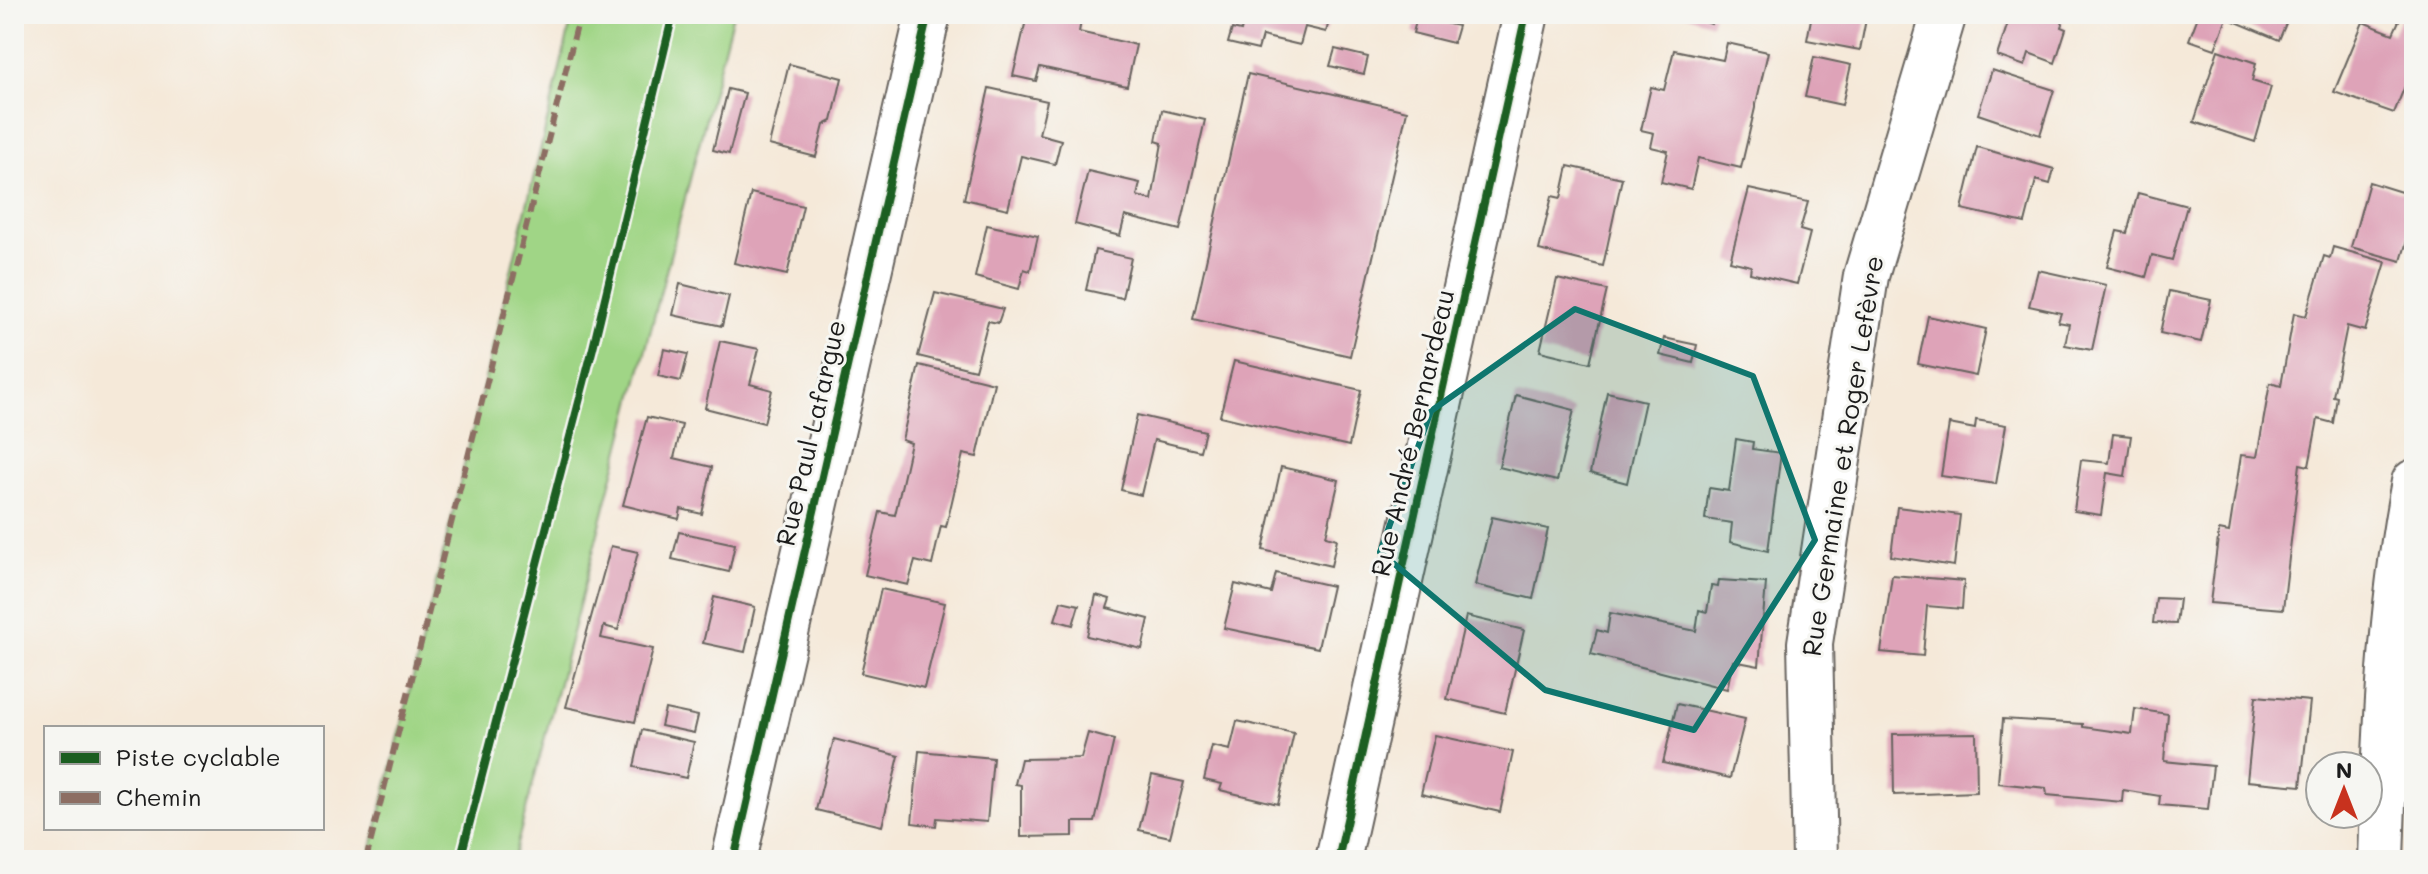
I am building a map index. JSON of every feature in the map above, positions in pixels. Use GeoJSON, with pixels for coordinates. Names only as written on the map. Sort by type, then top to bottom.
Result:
{"type":"FeatureCollection","features":[{"type":"Feature","properties":{"kind":"street","name":"Rue Paul Lafargue"},"geometry":{"type":"LineString","coordinates":[[734,860],[928,14]]}},
{"type":"Feature","properties":{"kind":"street","name":"Rue André Bernardeau"},"geometry":{"type":"LineString","coordinates":[[1338,860],[1526,14]]}},
{"type":"Feature","properties":{"kind":"street","name":"Rue Germaine et Roger Lefèvre"},"geometry":{"type":"LineString","coordinates":[[1815,860],[1812,627],[1866,276],[1944,14]]}},
{"type":"Feature","properties":{"kind":"street"},"geometry":{"type":"LineString","coordinates":[[2381,860],[2386,713],[2405,529],[2414,482]]}},
{"type":"Feature","properties":{"kind":"highlighted area"},"geometry":{"type":"Polygon","coordinates":[[[1575,309],[1753,376],[1815,540],[1694,730],[1545,690],[1380,552],[1431,411],[1575,309]]]}},
{"type":"Feature","properties":{"kind":"green space"},"geometry":{"type":"Polygon","coordinates":[[[573,14],[733,14],[513,860],[369,860],[573,14]]]}},
{"type":"Feature","properties":{"kind":"building"},"geometry":{"type":"Polygon","coordinates":[[[1041,14],[1081,21],[1079,32],[1136,45],[1127,86],[1040,67],[1036,81],[1013,76],[1026,20],[1039,23],[1041,14]]]}},
{"type":"Feature","properties":{"kind":"building"},"geometry":{"type":"Polygon","coordinates":[[[1245,14],[1331,14],[1326,32],[1305,27],[1300,45],[1262,36],[1258,50],[1228,43],[1232,29],[1241,31],[1245,14]]]}},
{"type":"Feature","properties":{"kind":"building"},"geometry":{"type":"Polygon","coordinates":[[[1683,14],[1714,14],[1711,24],[1683,14]]]}},
{"type":"Feature","properties":{"kind":"building"},"geometry":{"type":"Polygon","coordinates":[[[1812,14],[1867,14],[1860,50],[1807,40],[1812,14]]]}},
{"type":"Feature","properties":{"kind":"building"},"geometry":{"type":"Polygon","coordinates":[[[2011,14],[2065,14],[2061,27],[2066,29],[2055,63],[2029,53],[2025,66],[1997,56],[2011,14]]]}},
{"type":"Feature","properties":{"kind":"building"},"geometry":{"type":"Polygon","coordinates":[[[2199,14],[2271,14],[2287,21],[2279,40],[2227,18],[2215,49],[2189,40],[2199,14]]]}},
{"type":"Feature","properties":{"kind":"building"},"geometry":{"type":"Polygon","coordinates":[[[2402,14],[2414,14],[2414,64],[2394,113],[2334,92],[2363,22],[2393,34],[2402,14]]]}},
{"type":"Feature","properties":{"kind":"building"},"geometry":{"type":"Polygon","coordinates":[[[1417,17],[1458,26],[1453,43],[1413,33],[1417,17]]]}},
{"type":"Feature","properties":{"kind":"building"},"geometry":{"type":"Polygon","coordinates":[[[1727,43],[1768,52],[1741,168],[1698,158],[1691,189],[1661,182],[1668,151],[1651,147],[1654,133],[1641,130],[1651,87],[1664,90],[1674,50],[1723,60],[1727,43]]]}},
{"type":"Feature","properties":{"kind":"building"},"geometry":{"type":"Polygon","coordinates":[[[1335,49],[1368,57],[1364,74],[1330,66],[1335,49]]]}},
{"type":"Feature","properties":{"kind":"building"},"geometry":{"type":"Polygon","coordinates":[[[2218,50],[2256,63],[2252,81],[2271,87],[2255,142],[2194,122],[2218,50]]]}},
{"type":"Feature","properties":{"kind":"building"},"geometry":{"type":"Polygon","coordinates":[[[1814,57],[1851,65],[1842,105],[1805,97],[1814,57]]]}},
{"type":"Feature","properties":{"kind":"building"},"geometry":{"type":"Polygon","coordinates":[[[789,64],[842,78],[832,121],[824,125],[816,157],[769,145],[789,64]]]}},
{"type":"Feature","properties":{"kind":"building"},"geometry":{"type":"Polygon","coordinates":[[[1992,70],[2054,90],[2040,135],[1978,114],[1992,70]]]}},
{"type":"Feature","properties":{"kind":"building"},"geometry":{"type":"Polygon","coordinates":[[[1248,74],[1407,111],[1350,356],[1193,319],[1248,74]]]}},
{"type":"Feature","properties":{"kind":"building"},"geometry":{"type":"Polygon","coordinates":[[[989,88],[1047,101],[1039,134],[1061,140],[1055,164],[1021,156],[1008,209],[964,199],[989,88]]]}},
{"type":"Feature","properties":{"kind":"building"},"geometry":{"type":"Polygon","coordinates":[[[728,89],[745,93],[729,154],[713,150],[728,89]]]}},
{"type":"Feature","properties":{"kind":"building"},"geometry":{"type":"Polygon","coordinates":[[[1162,110],[1205,120],[1180,230],[1125,216],[1120,236],[1075,224],[1088,171],[1140,183],[1137,196],[1152,200],[1162,143],[1156,141],[1162,110]]]}},
{"type":"Feature","properties":{"kind":"building"},"geometry":{"type":"Polygon","coordinates":[[[1977,147],[2054,169],[2050,184],[2036,180],[2025,223],[1962,209],[1977,147]]]}},
{"type":"Feature","properties":{"kind":"building"},"geometry":{"type":"Polygon","coordinates":[[[1568,166],[1622,178],[1603,266],[1539,250],[1552,196],[1561,198],[1568,166]]]}},
{"type":"Feature","properties":{"kind":"building"},"geometry":{"type":"Polygon","coordinates":[[[2369,182],[2414,196],[2414,217],[2401,261],[2351,247],[2369,182]]]}},
{"type":"Feature","properties":{"kind":"building"},"geometry":{"type":"Polygon","coordinates":[[[1749,189],[1808,202],[1800,230],[1810,233],[1797,284],[1750,273],[1751,266],[1730,261],[1749,189]]]}},
{"type":"Feature","properties":{"kind":"building"},"geometry":{"type":"Polygon","coordinates":[[[751,193],[803,206],[787,275],[734,263],[751,193]]]}},
{"type":"Feature","properties":{"kind":"building"},"geometry":{"type":"Polygon","coordinates":[[[2138,193],[2187,206],[2172,260],[2152,255],[2146,277],[2107,267],[2117,231],[2127,233],[2138,193]]]}},
{"type":"Feature","properties":{"kind":"building"},"geometry":{"type":"Polygon","coordinates":[[[987,225],[1038,236],[1030,271],[1024,269],[1019,289],[975,277],[987,225]]]}},
{"type":"Feature","properties":{"kind":"building"},"geometry":{"type":"Polygon","coordinates":[[[2333,247],[2386,262],[2365,331],[2347,326],[2333,396],[2337,397],[2333,423],[2318,419],[2309,466],[2300,464],[2283,609],[2210,603],[2219,530],[2229,532],[2241,455],[2257,457],[2270,383],[2281,386],[2294,313],[2306,316],[2324,256],[2330,258],[2333,247]]]}},
{"type":"Feature","properties":{"kind":"building"},"geometry":{"type":"Polygon","coordinates":[[[1095,250],[1131,258],[1122,298],[1086,290],[1095,250]]]}},
{"type":"Feature","properties":{"kind":"building"},"geometry":{"type":"Polygon","coordinates":[[[2038,270],[2106,285],[2092,350],[2065,345],[2069,324],[2058,322],[2061,313],[2029,306],[2038,270]]]}},
{"type":"Feature","properties":{"kind":"building"},"geometry":{"type":"Polygon","coordinates":[[[1557,279],[1607,290],[1590,363],[1540,351],[1557,279]]]}},
{"type":"Feature","properties":{"kind":"building"},"geometry":{"type":"Polygon","coordinates":[[[680,284],[729,296],[722,326],[673,315],[680,284]]]}},
{"type":"Feature","properties":{"kind":"building"},"geometry":{"type":"Polygon","coordinates":[[[2169,291],[2211,300],[2201,342],[2160,333],[2169,291]]]}},
{"type":"Feature","properties":{"kind":"building"},"geometry":{"type":"Polygon","coordinates":[[[935,293],[1003,309],[998,323],[988,321],[975,370],[918,356],[935,293]]]}},
{"type":"Feature","properties":{"kind":"building"},"geometry":{"type":"Polygon","coordinates":[[[1928,316],[1986,329],[1976,376],[1918,364],[1928,316]]]}},
{"type":"Feature","properties":{"kind":"building"},"geometry":{"type":"Polygon","coordinates":[[[1664,338],[1697,345],[1693,363],[1660,355],[1664,338]]]}},
{"type":"Feature","properties":{"kind":"building"},"geometry":{"type":"Polygon","coordinates":[[[720,341],[759,349],[750,384],[772,390],[764,423],[705,408],[720,341]]]}},
{"type":"Feature","properties":{"kind":"building"},"geometry":{"type":"Polygon","coordinates":[[[664,349],[688,354],[681,381],[658,376],[664,349]]]}},
{"type":"Feature","properties":{"kind":"building"},"geometry":{"type":"Polygon","coordinates":[[[1234,361],[1361,390],[1349,446],[1220,416],[1234,361]]]}},
{"type":"Feature","properties":{"kind":"building"},"geometry":{"type":"Polygon","coordinates":[[[919,365],[994,383],[977,457],[963,454],[946,527],[941,526],[932,565],[915,561],[908,585],[865,575],[880,512],[895,515],[911,443],[902,440],[919,365]]]}},
{"type":"Feature","properties":{"kind":"building"},"geometry":{"type":"Polygon","coordinates":[[[1607,392],[1645,401],[1627,483],[1590,473],[1607,392]]]}},
{"type":"Feature","properties":{"kind":"building"},"geometry":{"type":"Polygon","coordinates":[[[1516,395],[1574,410],[1557,481],[1499,467],[1516,395]]]}},
{"type":"Feature","properties":{"kind":"building"},"geometry":{"type":"Polygon","coordinates":[[[1137,415],[1205,431],[1200,451],[1154,440],[1141,495],[1121,490],[1137,415]]]}},
{"type":"Feature","properties":{"kind":"building"},"geometry":{"type":"Polygon","coordinates":[[[647,417],[682,425],[674,458],[712,467],[702,514],[681,509],[679,519],[623,505],[647,417]]]}},
{"type":"Feature","properties":{"kind":"building"},"geometry":{"type":"Polygon","coordinates":[[[1976,420],[2006,425],[1996,484],[1941,476],[1949,424],[1975,429],[1976,420]]]}},
{"type":"Feature","properties":{"kind":"building"},"geometry":{"type":"Polygon","coordinates":[[[2113,434],[2131,436],[2125,476],[2107,473],[2101,515],[2074,511],[2081,460],[2109,463],[2113,434]]]}},
{"type":"Feature","properties":{"kind":"building"},"geometry":{"type":"Polygon","coordinates":[[[1736,439],[1753,442],[1752,449],[1781,453],[1768,551],[1730,542],[1732,523],[1705,519],[1709,488],[1729,491],[1736,439]]]}},
{"type":"Feature","properties":{"kind":"building"},"geometry":{"type":"Polygon","coordinates":[[[1281,467],[1339,480],[1326,536],[1337,539],[1331,566],[1263,550],[1281,467]]]}},
{"type":"Feature","properties":{"kind":"building"},"geometry":{"type":"Polygon","coordinates":[[[1897,507],[1960,515],[1954,566],[1891,556],[1897,507]]]}},
{"type":"Feature","properties":{"kind":"building"},"geometry":{"type":"Polygon","coordinates":[[[1492,517],[1548,529],[1533,599],[1475,585],[1492,517]]]}},
{"type":"Feature","properties":{"kind":"building"},"geometry":{"type":"Polygon","coordinates":[[[679,532],[735,544],[729,572],[672,559],[679,532]]]}},
{"type":"Feature","properties":{"kind":"building"},"geometry":{"type":"Polygon","coordinates":[[[611,546],[638,552],[618,630],[604,626],[601,638],[653,649],[635,722],[566,707],[611,546]]]}},
{"type":"Feature","properties":{"kind":"building"},"geometry":{"type":"Polygon","coordinates":[[[1276,573],[1332,586],[1318,648],[1224,628],[1235,584],[1271,593],[1276,573]]]}},
{"type":"Feature","properties":{"kind":"building"},"geometry":{"type":"Polygon","coordinates":[[[1892,575],[1964,581],[1962,609],[1927,606],[1923,656],[1881,652],[1892,575]]]}},
{"type":"Feature","properties":{"kind":"building"},"geometry":{"type":"Polygon","coordinates":[[[1719,580],[1766,583],[1759,666],[1733,661],[1727,689],[1591,654],[1597,630],[1607,633],[1610,613],[1696,631],[1699,610],[1707,612],[1711,586],[1718,587],[1719,580]]]}},
{"type":"Feature","properties":{"kind":"building"},"geometry":{"type":"Polygon","coordinates":[[[881,589],[945,603],[924,688],[861,673],[881,589]]]}},
{"type":"Feature","properties":{"kind":"building"},"geometry":{"type":"Polygon","coordinates":[[[1096,595],[1110,599],[1107,608],[1149,619],[1142,649],[1087,636],[1096,595]]]}},
{"type":"Feature","properties":{"kind":"building"},"geometry":{"type":"Polygon","coordinates":[[[714,597],[755,607],[745,652],[703,643],[714,597]]]}},
{"type":"Feature","properties":{"kind":"building"},"geometry":{"type":"Polygon","coordinates":[[[2156,598],[2179,599],[2176,624],[2153,623],[2156,598]]]}},
{"type":"Feature","properties":{"kind":"building"},"geometry":{"type":"Polygon","coordinates":[[[1061,601],[1079,605],[1073,625],[1055,620],[1061,601]]]}},
{"type":"Feature","properties":{"kind":"building"},"geometry":{"type":"Polygon","coordinates":[[[1466,616],[1524,630],[1505,713],[1447,699],[1466,616]]]}},
{"type":"Feature","properties":{"kind":"building"},"geometry":{"type":"Polygon","coordinates":[[[2256,696],[2310,701],[2301,786],[2247,781],[2256,696]]]}},
{"type":"Feature","properties":{"kind":"building"},"geometry":{"type":"Polygon","coordinates":[[[1677,704],[1745,719],[1730,778],[1663,763],[1677,704]]]}},
{"type":"Feature","properties":{"kind":"building"},"geometry":{"type":"Polygon","coordinates":[[[665,709],[698,716],[694,733],[661,726],[665,709]]]}},
{"type":"Feature","properties":{"kind":"building"},"geometry":{"type":"Polygon","coordinates":[[[2135,709],[2168,714],[2164,761],[2213,766],[2208,809],[2159,805],[2160,796],[2123,790],[2122,802],[2047,795],[2046,788],[1998,783],[2003,719],[2083,724],[2083,727],[2132,734],[2135,709]]]}},
{"type":"Feature","properties":{"kind":"building"},"geometry":{"type":"Polygon","coordinates":[[[1237,721],[1294,733],[1278,804],[1220,790],[1222,784],[1204,780],[1212,746],[1230,750],[1237,721]]]}},
{"type":"Feature","properties":{"kind":"building"},"geometry":{"type":"Polygon","coordinates":[[[642,730],[694,742],[686,778],[634,767],[642,730]]]}},
{"type":"Feature","properties":{"kind":"building"},"geometry":{"type":"Polygon","coordinates":[[[1088,733],[1114,740],[1095,822],[1073,822],[1073,836],[1021,837],[1021,785],[1015,784],[1021,759],[1081,758],[1088,733]]]}},
{"type":"Feature","properties":{"kind":"building"},"geometry":{"type":"Polygon","coordinates":[[[1976,733],[1977,792],[1894,795],[1893,734],[1976,733]]]}},
{"type":"Feature","properties":{"kind":"building"},"geometry":{"type":"Polygon","coordinates":[[[1435,735],[1513,752],[1500,812],[1421,794],[1435,735]]]}},
{"type":"Feature","properties":{"kind":"building"},"geometry":{"type":"Polygon","coordinates":[[[834,739],[899,756],[882,826],[816,810],[834,739]]]}},
{"type":"Feature","properties":{"kind":"building"},"geometry":{"type":"Polygon","coordinates":[[[919,751],[993,758],[987,822],[937,818],[936,826],[912,823],[919,751]]]}},
{"type":"Feature","properties":{"kind":"building"},"geometry":{"type":"Polygon","coordinates":[[[1152,775],[1184,782],[1170,837],[1139,830],[1152,775]]]}},
{"type":"Feature","properties":{"kind":"marked path"},"geometry":{"type":"LineString","coordinates":[[366,860],[580,14]]}},
{"type":"Feature","properties":{"kind":"cycle path"},"geometry":{"type":"LineString","coordinates":[[460,860],[593,348],[673,14]]}},
{"type":"Feature","properties":{"kind":"cycle path"},"geometry":{"type":"LineString","coordinates":[[734,860],[928,14]]}},
{"type":"Feature","properties":{"kind":"cycle path"},"geometry":{"type":"LineString","coordinates":[[1338,860],[1526,14]]}}]}
